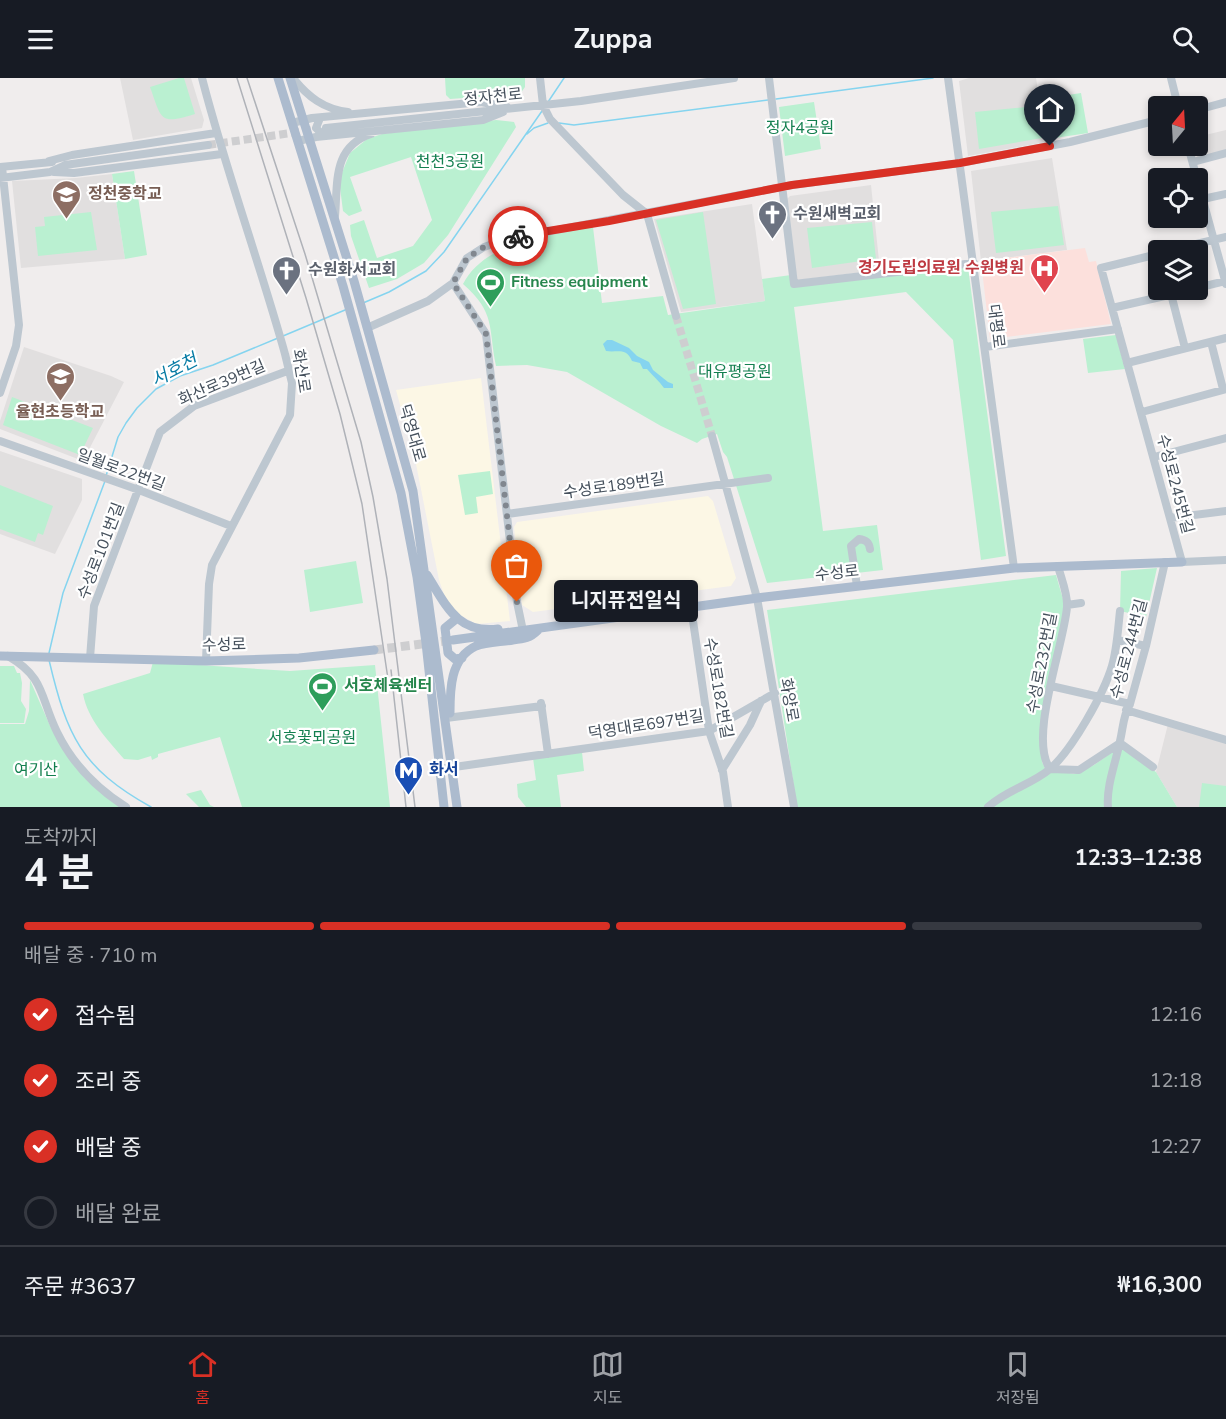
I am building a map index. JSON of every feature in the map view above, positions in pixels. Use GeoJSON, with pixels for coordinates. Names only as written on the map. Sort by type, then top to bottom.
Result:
{"type":"FeatureCollection","features":[{"type":"Feature","properties":{"kind":"main road","name":"덕영대로"},"geometry":{"type":"LineString","coordinates":[[278,78],[343,286],[403,504],[424,632],[444,807]]}},
{"type":"Feature","properties":{"kind":"main road","name":"덕영대로"},"geometry":{"type":"LineString","coordinates":[[292,78],[335,216],[413,491],[448,718]]}},
{"type":"Feature","properties":{"kind":"main road","name":"수성로"},"geometry":{"type":"LineString","coordinates":[[453,640],[757,598],[1014,568],[1182,562]]}},
{"type":"Feature","properties":{"kind":"main road"},"geometry":{"type":"LineString","coordinates":[[425,571],[456,619],[476,629],[522,626],[538,630]]}},
{"type":"Feature","properties":{"kind":"main road"},"geometry":{"type":"LineString","coordinates":[[456,619],[445,628],[448,653],[455,659],[462,658]]}},
{"type":"Feature","properties":{"kind":"main road"},"geometry":{"type":"LineString","coordinates":[[457,807],[448,718],[452,680],[457,664],[475,647],[529,638],[538,630]]}},
{"type":"Feature","properties":{"kind":"main road","name":"수성로"},"geometry":{"type":"LineString","coordinates":[[4,656],[206,661],[299,658],[374,650]]}},
{"type":"Feature","properties":{"kind":"street","name":"화산로"},"geometry":{"type":"LineString","coordinates":[[202,78],[222,154],[290,370],[292,396],[287,424],[215,556],[210,574],[206,661]]}},
{"type":"Feature","properties":{"kind":"street"},"geometry":{"type":"LineString","coordinates":[[292,78],[304,92],[328,107],[362,114]]}},
{"type":"Feature","properties":{"kind":"street","name":"정자천로"},"geometry":{"type":"LineString","coordinates":[[325,132],[581,101],[734,78]]}},
{"type":"Feature","properties":{"kind":"street","name":"대평로"},"geometry":{"type":"LineString","coordinates":[[948,78],[1014,568]]}},
{"type":"Feature","properties":{"kind":"street"},"geometry":{"type":"LineString","coordinates":[[1172,78],[1176,96]]}},
{"type":"Feature","properties":{"kind":"street"},"geometry":{"type":"LineString","coordinates":[[770,81],[794,284],[974,263]]}},
{"type":"Feature","properties":{"kind":"street"},"geometry":{"type":"LineString","coordinates":[[540,82],[543,105],[549,119],[623,195],[647,214],[676,316]]}},
{"type":"Feature","properties":{"kind":"street"},"geometry":{"type":"LineString","coordinates":[[292,123],[320,117],[481,102],[514,108]]}},
{"type":"Feature","properties":{"kind":"street"},"geometry":{"type":"LineString","coordinates":[[1208,107],[1226,102]]}},
{"type":"Feature","properties":{"kind":"street"},"geometry":{"type":"LineString","coordinates":[[298,141],[325,132],[381,131],[483,120],[514,108]]}},
{"type":"Feature","properties":{"kind":"street"},"geometry":{"type":"LineString","coordinates":[[320,117],[316,128],[325,132]]}},
{"type":"Feature","properties":{"kind":"street"},"geometry":{"type":"LineString","coordinates":[[366,326],[428,301],[453,283],[467,258],[484,247],[540,231],[647,214],[783,187],[960,163],[1070,142],[1148,122]]}},
{"type":"Feature","properties":{"kind":"street"},"geometry":{"type":"LineString","coordinates":[[335,216],[336,179],[340,164],[350,148],[357,142],[365,136],[381,131]]}},
{"type":"Feature","properties":{"kind":"street"},"geometry":{"type":"LineString","coordinates":[[0,393],[16,346],[19,325],[1,167],[216,133]]}},
{"type":"Feature","properties":{"kind":"street"},"geometry":{"type":"LineString","coordinates":[[50,172],[65,165],[208,145]]}},
{"type":"Feature","properties":{"kind":"street"},"geometry":{"type":"LineString","coordinates":[[1192,162],[1226,153]]}},
{"type":"Feature","properties":{"kind":"street"},"geometry":{"type":"LineString","coordinates":[[2,178],[50,172],[74,173],[222,154]]}},
{"type":"Feature","properties":{"kind":"street"},"geometry":{"type":"LineString","coordinates":[[1190,156],[1194,168]]}},
{"type":"Feature","properties":{"kind":"street"},"geometry":{"type":"LineString","coordinates":[[49,161],[65,165]]}},
{"type":"Feature","properties":{"kind":"street"},"geometry":{"type":"LineString","coordinates":[[1208,198],[1226,194]]}},
{"type":"Feature","properties":{"kind":"street"},"geometry":{"type":"LineString","coordinates":[[1208,218],[1226,282],[1208,286]]}},
{"type":"Feature","properties":{"kind":"street"},"geometry":{"type":"LineString","coordinates":[[1208,241],[1226,237]]}},
{"type":"Feature","properties":{"kind":"street","name":"수성로245번길"},"geometry":{"type":"LineString","coordinates":[[1148,256],[1101,268],[1182,562]]}},
{"type":"Feature","properties":{"kind":"street"},"geometry":{"type":"LineString","coordinates":[[453,283],[486,334],[522,626]]}},
{"type":"Feature","properties":{"kind":"street"},"geometry":{"type":"LineString","coordinates":[[1112,308],[1148,299]]}},
{"type":"Feature","properties":{"kind":"street"},"geometry":{"type":"LineString","coordinates":[[1173,300],[1185,348]]}},
{"type":"Feature","properties":{"kind":"street"},"geometry":{"type":"LineString","coordinates":[[985,347],[1118,329]]}},
{"type":"Feature","properties":{"kind":"street"},"geometry":{"type":"LineString","coordinates":[[1127,363],[1226,338]]}},
{"type":"Feature","properties":{"kind":"street"},"geometry":{"type":"LineString","coordinates":[[1142,412],[1225,389],[1211,342]]}},
{"type":"Feature","properties":{"kind":"street","name":"화산로39번길"},"geometry":{"type":"LineString","coordinates":[[139,490],[158,435],[170,423],[194,406],[290,370]]}},
{"type":"Feature","properties":{"kind":"street"},"geometry":{"type":"LineString","coordinates":[[712,436],[757,598]]}},
{"type":"Feature","properties":{"kind":"street"},"geometry":{"type":"LineString","coordinates":[[1154,457],[1226,438]]}},
{"type":"Feature","properties":{"kind":"street","name":"일월로22번길"},"geometry":{"type":"LineString","coordinates":[[0,441],[139,490],[231,526]]}},
{"type":"Feature","properties":{"kind":"street","name":"수성로189번길"},"geometry":{"type":"LineString","coordinates":[[507,514],[768,478]]}},
{"type":"Feature","properties":{"kind":"street","name":"수성로101번길"},"geometry":{"type":"LineString","coordinates":[[90,658],[93,609],[139,490]]}},
{"type":"Feature","properties":{"kind":"street"},"geometry":{"type":"LineString","coordinates":[[1170,518],[1226,511]]}},
{"type":"Feature","properties":{"kind":"street"},"geometry":{"type":"LineString","coordinates":[[857,586],[851,546],[859,539],[864,540],[870,549]]}},
{"type":"Feature","properties":{"kind":"street","name":"수성로"},"geometry":{"type":"LineString","coordinates":[[1182,562],[1226,560]]}},
{"type":"Feature","properties":{"kind":"street","name":"수성로244번길"},"geometry":{"type":"LineString","coordinates":[[1108,807],[1114,763],[1146,646],[1165,562]]}},
{"type":"Feature","properties":{"kind":"street","name":"수성로232번길"},"geometry":{"type":"LineString","coordinates":[[1050,769],[1046,763],[1043,723],[1067,605],[1058,566]]}},
{"type":"Feature","properties":{"kind":"street","name":"화양로"},"geometry":{"type":"LineString","coordinates":[[757,598],[794,807]]}},
{"type":"Feature","properties":{"kind":"street"},"geometry":{"type":"LineString","coordinates":[[1067,605],[1081,603]]}},
{"type":"Feature","properties":{"kind":"street","name":"수성로182번길"},"geometry":{"type":"LineString","coordinates":[[691,607],[709,731],[722,770],[728,807]]}},
{"type":"Feature","properties":{"kind":"street"},"geometry":{"type":"LineString","coordinates":[[988,807],[1000,796],[1050,769],[1073,741],[1112,666],[1120,611]]}},
{"type":"Feature","properties":{"kind":"street"},"geometry":{"type":"LineString","coordinates":[[1116,640],[1146,646]]}},
{"type":"Feature","properties":{"kind":"street"},"geometry":{"type":"LineString","coordinates":[[4,656],[20,663],[38,682],[56,731],[81,770],[97,788],[126,807]]}},
{"type":"Feature","properties":{"kind":"street"},"geometry":{"type":"LineString","coordinates":[[1051,686],[1128,707],[1226,740]]}},
{"type":"Feature","properties":{"kind":"street","name":"덕영대로697번길"},"geometry":{"type":"LineString","coordinates":[[440,769],[709,731],[775,693]]}},
{"type":"Feature","properties":{"kind":"street"},"geometry":{"type":"LineString","coordinates":[[722,770],[750,725],[761,701]]}},
{"type":"Feature","properties":{"kind":"street"},"geometry":{"type":"LineString","coordinates":[[448,718],[541,705],[548,754]]}},
{"type":"Feature","properties":{"kind":"street"},"geometry":{"type":"LineString","coordinates":[[1050,769],[1078,770],[1120,743],[1153,766]]}},
{"type":"Feature","properties":{"kind":"shaded area"},"geometry":{"type":"Polygon","coordinates":[[[120,78],[191,78],[204,120],[202,128],[133,140],[120,78]]]}},
{"type":"Feature","properties":{"kind":"shaded area"},"geometry":{"type":"Polygon","coordinates":[[[969,78],[1036,78],[1046,142],[968,156],[959,81],[969,78]]]}},
{"type":"Feature","properties":{"kind":"shaded area"},"geometry":{"type":"Polygon","coordinates":[[[1226,130],[1226,152],[1198,159],[1197,156],[1208,156],[1208,134],[1226,130]]]}},
{"type":"Feature","properties":{"kind":"shaded area"},"geometry":{"type":"Polygon","coordinates":[[[1052,158],[1067,250],[981,261],[971,171],[1052,158]]]}},
{"type":"Feature","properties":{"kind":"shaded area","name":"정천중학교"},"geometry":{"type":"Polygon","coordinates":[[[112,174],[125,259],[21,268],[12,181],[112,174]]]}},
{"type":"Feature","properties":{"kind":"shaded area"},"geometry":{"type":"Polygon","coordinates":[[[871,185],[880,270],[797,280],[786,200],[790,196],[871,185]]]}},
{"type":"Feature","properties":{"kind":"shaded area"},"geometry":{"type":"Polygon","coordinates":[[[752,204],[765,301],[681,312],[654,219],[752,204]]]}},
{"type":"Feature","properties":{"kind":"shaded area","name":"경기도립의료원 수원병원"},"geometry":{"type":"Polygon","coordinates":[[[1085,248],[1089,262],[1096,261],[1111,324],[990,339],[981,261],[1085,248]]]}},
{"type":"Feature","properties":{"kind":"shaded area","name":"율현초등학교"},"geometry":{"type":"Polygon","coordinates":[[[24,347],[124,382],[83,461],[0,429],[0,421],[24,347]]]}},
{"type":"Feature","properties":{"kind":"shaded area"},"geometry":{"type":"Polygon","coordinates":[[[481,378],[510,621],[477,624],[456,613],[445,597],[439,580],[415,459],[396,390],[481,378]]]}},
{"type":"Feature","properties":{"kind":"shaded area"},"geometry":{"type":"Polygon","coordinates":[[[0,451],[82,479],[82,500],[55,554],[0,534],[0,451]]]}},
{"type":"Feature","properties":{"kind":"shaded area"},"geometry":{"type":"Polygon","coordinates":[[[708,496],[713,501],[736,578],[731,586],[533,612],[522,605],[514,527],[517,522],[708,496]]]}},
{"type":"Feature","properties":{"kind":"shaded area"},"geometry":{"type":"Polygon","coordinates":[[[1168,724],[1226,742],[1226,807],[1177,807],[1156,772],[1168,724]]]}},
{"type":"Feature","properties":{"kind":"green space"},"geometry":{"type":"Polygon","coordinates":[[[184,78],[195,114],[168,119],[160,113],[150,87],[184,78]]]}},
{"type":"Feature","properties":{"kind":"green space"},"geometry":{"type":"Polygon","coordinates":[[[445,78],[525,78],[525,87],[520,94],[450,99],[446,95],[445,78]]]}},
{"type":"Feature","properties":{"kind":"green space"},"geometry":{"type":"Polygon","coordinates":[[[1081,93],[1088,133],[1055,138],[1049,98],[1081,93]]]}},
{"type":"Feature","properties":{"kind":"green space","name":"정자4공원"},"geometry":{"type":"Polygon","coordinates":[[[814,102],[821,149],[785,156],[779,107],[814,102]]]}},
{"type":"Feature","properties":{"kind":"green space"},"geometry":{"type":"Polygon","coordinates":[[[1037,106],[1042,138],[979,149],[975,112],[1037,106]]]}},
{"type":"Feature","properties":{"kind":"green space","name":"천천3공원"},"geometry":{"type":"Polygon","coordinates":[[[496,120],[514,122],[516,127],[448,235],[424,263],[397,279],[369,288],[351,236],[350,225],[364,220],[377,258],[413,246],[432,220],[411,157],[350,177],[362,211],[349,216],[343,211],[339,180],[350,153],[367,139],[382,134],[496,120]]]}},
{"type":"Feature","properties":{"kind":"green space"},"geometry":{"type":"Polygon","coordinates":[[[134,171],[147,255],[125,259],[112,174],[134,171]]]}},
{"type":"Feature","properties":{"kind":"green space"},"geometry":{"type":"Polygon","coordinates":[[[1058,206],[1064,245],[996,253],[991,212],[1058,206]]]}},
{"type":"Feature","properties":{"kind":"green space"},"geometry":{"type":"Polygon","coordinates":[[[91,212],[97,250],[38,256],[35,227],[45,226],[44,217],[91,212]]]}},
{"type":"Feature","properties":{"kind":"green space"},"geometry":{"type":"Polygon","coordinates":[[[703,212],[716,304],[683,309],[656,220],[703,212]]]}},
{"type":"Feature","properties":{"kind":"green space"},"geometry":{"type":"Polygon","coordinates":[[[872,222],[876,259],[812,268],[807,228],[872,222]]]}},
{"type":"Feature","properties":{"kind":"green space","name":"대유평공원"},"geometry":{"type":"Polygon","coordinates":[[[593,227],[602,303],[663,296],[668,315],[765,301],[762,279],[791,275],[792,286],[968,267],[1006,556],[981,560],[953,340],[906,292],[794,307],[823,531],[877,525],[883,570],[767,583],[727,457],[717,434],[697,443],[661,426],[567,372],[527,365],[496,366],[486,312],[474,294],[463,284],[473,269],[503,249],[521,242],[593,227]]]}},
{"type":"Feature","properties":{"kind":"green space"},"geometry":{"type":"Polygon","coordinates":[[[1116,335],[1125,369],[1088,373],[1083,339],[1116,335]]]}},
{"type":"Feature","properties":{"kind":"green space"},"geometry":{"type":"Polygon","coordinates":[[[12,397],[93,428],[80,455],[3,425],[12,397]]]}},
{"type":"Feature","properties":{"kind":"green space"},"geometry":{"type":"Polygon","coordinates":[[[490,471],[493,494],[476,497],[478,513],[465,515],[458,475],[490,471]]]}},
{"type":"Feature","properties":{"kind":"green space"},"geometry":{"type":"Polygon","coordinates":[[[0,485],[53,506],[43,535],[38,533],[35,542],[0,529],[0,485]]]}},
{"type":"Feature","properties":{"kind":"green space"},"geometry":{"type":"Polygon","coordinates":[[[356,561],[363,603],[310,612],[304,570],[356,561]]]}},
{"type":"Feature","properties":{"kind":"green space"},"geometry":{"type":"Polygon","coordinates":[[[1157,568],[1146,617],[1120,611],[1121,571],[1157,568]]]}},
{"type":"Feature","properties":{"kind":"green space"},"geometry":{"type":"Polygon","coordinates":[[[1056,575],[1065,606],[1041,723],[1042,762],[1045,768],[1074,774],[1094,765],[1121,746],[1156,772],[1177,807],[797,807],[767,610],[1056,575]]]}},
{"type":"Feature","properties":{"kind":"green space","name":"서호꽃뫼공원"},"geometry":{"type":"Polygon","coordinates":[[[153,662],[290,671],[375,665],[390,807],[242,807],[220,737],[158,754],[158,757],[152,760],[151,756],[138,760],[124,759],[94,721],[83,694],[150,673],[153,662]]]}},
{"type":"Feature","properties":{"kind":"green space"},"geometry":{"type":"Polygon","coordinates":[[[0,666],[14,666],[17,673],[20,673],[21,701],[26,709],[24,723],[0,723],[0,666]]]}},
{"type":"Feature","properties":{"kind":"green space","name":"여기산"},"geometry":{"type":"Polygon","coordinates":[[[30,680],[51,728],[85,778],[122,807],[0,807],[0,724],[25,724],[29,711],[30,680]]]}},
{"type":"Feature","properties":{"kind":"green space"},"geometry":{"type":"Polygon","coordinates":[[[582,752],[584,771],[557,775],[561,807],[526,807],[518,797],[517,784],[536,780],[533,758],[582,752]]]}},
{"type":"Feature","properties":{"kind":"green space"},"geometry":{"type":"Polygon","coordinates":[[[1202,783],[1226,786],[1226,807],[1199,807],[1202,783]]]}},
{"type":"Feature","properties":{"kind":"green space"},"geometry":{"type":"Polygon","coordinates":[[[201,790],[210,805],[214,807],[199,807],[186,794],[201,790]]]}},
{"type":"Feature","properties":{"kind":"water"},"geometry":{"type":"Polygon","coordinates":[[[607,340],[629,348],[637,356],[649,362],[653,370],[673,384],[673,388],[664,388],[647,369],[643,369],[640,363],[632,361],[624,352],[606,351],[603,344],[607,340]]]}},
{"type":"Feature","properties":{"kind":"waterway","name":"서호천"},"geometry":{"type":"LineString","coordinates":[[548,102],[564,78]]}},
{"type":"Feature","properties":{"kind":"waterway"},"geometry":{"type":"LineString","coordinates":[[776,99],[933,78]]}},
{"type":"Feature","properties":{"kind":"waterway"},"geometry":{"type":"LineString","coordinates":[[559,123],[574,125],[768,100]]}},
{"type":"Feature","properties":{"kind":"waterway","name":"서호천"},"geometry":{"type":"LineString","coordinates":[[363,303],[389,292],[426,271],[444,252],[542,111]]}},
{"type":"Feature","properties":{"kind":"waterway"},"geometry":{"type":"LineString","coordinates":[[527,134],[534,128],[548,123]]}},
{"type":"Feature","properties":{"kind":"waterway","name":"서호천"},"geometry":{"type":"LineString","coordinates":[[283,336],[345,310]]}},
{"type":"Feature","properties":{"kind":"waterway","name":"서호천"},"geometry":{"type":"LineString","coordinates":[[106,476],[118,437],[126,423],[156,389],[180,376],[278,338]]}},
{"type":"Feature","properties":{"kind":"waterway","name":"서호천"},"geometry":{"type":"LineString","coordinates":[[49,653],[63,593],[105,481]]}},
{"type":"Feature","properties":{"kind":"waterway","name":"서호천"},"geometry":{"type":"LineString","coordinates":[[49,660],[63,710],[80,747],[108,778],[127,793],[151,807]]}},
{"type":"Feature","properties":{"kind":"tunnel"},"geometry":{"type":"LineString","coordinates":[[208,145],[312,130]]}},
{"type":"Feature","properties":{"kind":"tunnel"},"geometry":{"type":"LineString","coordinates":[[676,316],[712,436]]}},
{"type":"Feature","properties":{"kind":"tunnel"},"geometry":{"type":"LineString","coordinates":[[374,650],[453,640]]}},
{"type":"Feature","properties":{"kind":"railway"},"geometry":{"type":"LineString","coordinates":[[237,78],[340,414],[362,504],[388,679]]}},
{"type":"Feature","properties":{"kind":"railway"},"geometry":{"type":"LineString","coordinates":[[247,78],[305,254],[361,442],[387,579],[415,807]]}},
{"type":"Feature","properties":{"kind":"railway"},"geometry":{"type":"LineString","coordinates":[[391,670],[406,807]]}},
{"type":"Feature","properties":{"kind":"way so far"},"geometry":{"type":"LineString","coordinates":[[517,602],[486,334],[453,283],[467,258],[484,247],[518,236]]}},
{"type":"Feature","properties":{"kind":"place","name":"정천중학교"},"geometry":{"type":"Point","coordinates":[67,220]}},
{"type":"Feature","properties":{"kind":"place","name":"수원새벽교회"},"geometry":{"type":"Point","coordinates":[772,240]}},
{"type":"Feature","properties":{"kind":"place","name":"경기도립의료원 수원병원"},"geometry":{"type":"Point","coordinates":[1045,294]}},
{"type":"Feature","properties":{"kind":"place","name":"수원화서교회"},"geometry":{"type":"Point","coordinates":[287,296]}},
{"type":"Feature","properties":{"kind":"place","name":"Fitness equipment"},"geometry":{"type":"Point","coordinates":[490,308]}},
{"type":"Feature","properties":{"kind":"place","name":"율현초등학교"},"geometry":{"type":"Point","coordinates":[60,402]}},
{"type":"Feature","properties":{"kind":"place","name":"니지퓨전일식"},"geometry":{"type":"Point","coordinates":[517,602]}},
{"type":"Feature","properties":{"kind":"place","name":"서호체육센터"},"geometry":{"type":"Point","coordinates":[323,712]}},
{"type":"Feature","properties":{"kind":"place","name":"화서"},"geometry":{"type":"Point","coordinates":[408,796]}},
{"type":"Feature","properties":{"kind":"route"},"geometry":{"type":"LineString","coordinates":[[518,236],[609,221],[792,185],[960,163],[1050,146]]}}]}
